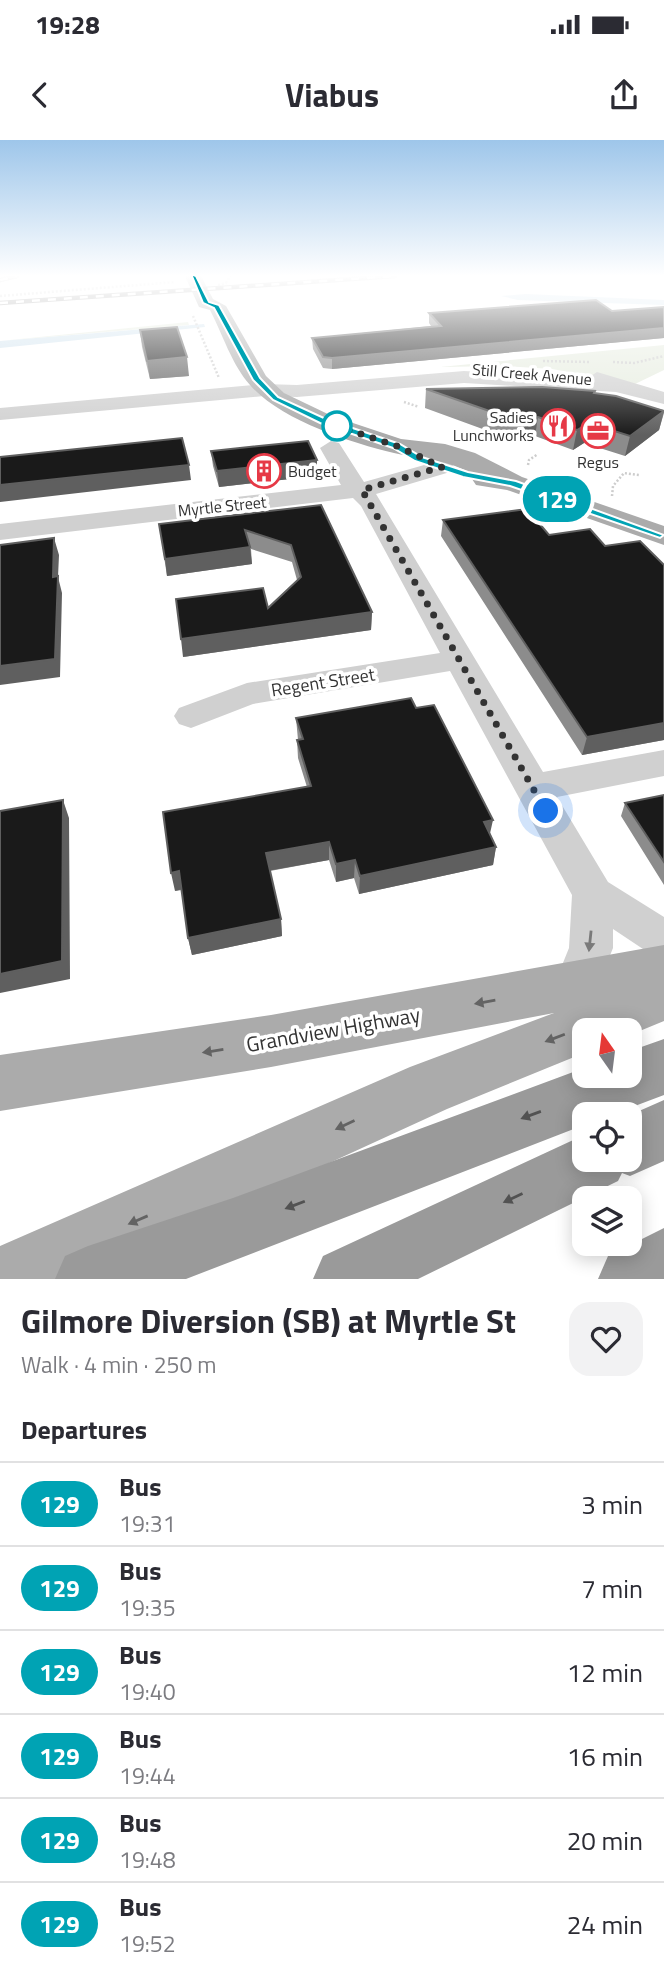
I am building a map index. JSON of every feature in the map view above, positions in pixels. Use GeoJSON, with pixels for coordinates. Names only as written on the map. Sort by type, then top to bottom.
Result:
{"type":"FeatureCollection","features":[{"type":"Feature","properties":{"kind":"highway"},"geometry":{"type":"LineString","coordinates":[[88,1279],[175,1252],[503,1125],[664,1067]]}},
{"type":"Feature","properties":{"kind":"highway"},"geometry":{"type":"LineString","coordinates":[[642,1140],[664,1130]]}},
{"type":"Feature","properties":{"kind":"highway"},"geometry":{"type":"LineString","coordinates":[[346,1279],[572,1172]]}},
{"type":"Feature","properties":{"kind":"highway"},"geometry":{"type":"LineString","coordinates":[[631,1279],[664,1261]]}},
{"type":"Feature","properties":{"kind":"main road"},"geometry":{"type":"LineString","coordinates":[[230,329],[264,390],[308,414],[397,446],[442,467],[512,483],[664,536]]}},
{"type":"Feature","properties":{"kind":"main road"},"geometry":{"type":"LineString","coordinates":[[308,414],[329,388]]}},
{"type":"Feature","properties":{"kind":"main road"},"geometry":{"type":"LineString","coordinates":[[397,446],[445,452],[486,467],[512,483]]}},
{"type":"Feature","properties":{"kind":"main road","name":"Grandview Highway"},"geometry":{"type":"LineString","coordinates":[[0,1083],[271,1041],[664,968]]}},
{"type":"Feature","properties":{"kind":"main road"},"geometry":{"type":"LineString","coordinates":[[1,1279],[430,1087],[664,996]]}},
{"type":"Feature","properties":{"kind":"street","name":"Still Creek Avenue"},"geometry":{"type":"LineString","coordinates":[[264,390],[289,384],[462,368],[563,373],[598,378],[616,386]]}},
{"type":"Feature","properties":{"kind":"street","name":"Still Creek Avenue"},"geometry":{"type":"LineString","coordinates":[[0,414],[264,390],[329,388],[464,377],[616,386]]}},
{"type":"Feature","properties":{"kind":"street"},"geometry":{"type":"LineString","coordinates":[[616,386],[664,398]]}},
{"type":"Feature","properties":{"kind":"street"},"geometry":{"type":"LineString","coordinates":[[331,448],[349,480],[362,490],[593,894],[664,940]]}},
{"type":"Feature","properties":{"kind":"street","name":"Myrtle Street"},"geometry":{"type":"LineString","coordinates":[[0,532],[362,490],[442,467]]}},
{"type":"Feature","properties":{"kind":"street","name":"Regent Street"},"geometry":{"type":"LineString","coordinates":[[191,716],[247,694],[459,660]]}},
{"type":"Feature","properties":{"kind":"street"},"geometry":{"type":"LineString","coordinates":[[533,788],[664,763]]}},
{"type":"Feature","properties":{"kind":"street"},"geometry":{"type":"LineString","coordinates":[[576,985],[591,948],[593,894]]}},
{"type":"Feature","properties":{"kind":"path"},"geometry":{"type":"LineString","coordinates":[[196,329],[220,382]]}},
{"type":"Feature","properties":{"kind":"path"},"geometry":{"type":"LineString","coordinates":[[634,363],[664,356]]}},
{"type":"Feature","properties":{"kind":"path"},"geometry":{"type":"LineString","coordinates":[[612,497],[613,486],[624,473],[639,475]]}},
{"type":"Feature","properties":{"kind":"shaded area"},"geometry":{"type":"Polygon","coordinates":[[[117,329],[140,329],[0,341],[117,329]]]}},
{"type":"Feature","properties":{"kind":"shaded area"},"geometry":{"type":"Polygon","coordinates":[[[664,345],[664,370],[635,384],[552,369],[502,366],[440,367],[664,345]]]}},
{"type":"Feature","properties":{"kind":"water"},"geometry":{"type":"Polygon","coordinates":[[[142,329],[184,329],[0,348],[0,341],[142,329]]]}},
{"type":"Feature","properties":{"kind":"building"},"geometry":{"type":"Polygon","coordinates":[[[178,329],[187,357],[147,361],[140,330],[178,329]]]}},
{"type":"Feature","properties":{"kind":"building"},"geometry":{"type":"Polygon","coordinates":[[[407,329],[651,329],[332,358],[323,357],[312,338],[407,329]]]}},
{"type":"Feature","properties":{"kind":"building"},"geometry":{"type":"Polygon","coordinates":[[[542,387],[595,391],[594,393],[616,396],[664,411],[630,436],[589,423],[577,430],[538,417],[524,423],[426,389],[542,387]]]}},
{"type":"Feature","properties":{"kind":"building"},"geometry":{"type":"Polygon","coordinates":[[[182,438],[189,465],[0,485],[0,457],[182,438]]]}},
{"type":"Feature","properties":{"kind":"building"},"geometry":{"type":"Polygon","coordinates":[[[308,441],[317,460],[217,471],[211,451],[308,441]]]}},
{"type":"Feature","properties":{"kind":"building"},"geometry":{"type":"Polygon","coordinates":[[[321,505],[372,612],[181,639],[176,599],[263,588],[268,608],[301,577],[291,545],[245,530],[250,547],[165,559],[159,524],[321,505]]]}},
{"type":"Feature","properties":{"kind":"building"},"geometry":{"type":"Polygon","coordinates":[[[527,509],[549,535],[590,529],[605,546],[640,541],[664,565],[664,723],[587,737],[443,520],[527,509]]]}},
{"type":"Feature","properties":{"kind":"building"},"geometry":{"type":"Polygon","coordinates":[[[54,538],[53,577],[58,576],[55,659],[0,666],[0,545],[54,538]]]}},
{"type":"Feature","properties":{"kind":"building"},"geometry":{"type":"Polygon","coordinates":[[[411,698],[416,708],[434,705],[493,820],[484,822],[496,847],[360,876],[355,860],[336,864],[329,842],[266,853],[281,919],[188,938],[179,871],[171,873],[163,812],[311,786],[297,740],[303,739],[296,718],[411,698]]]}},
{"type":"Feature","properties":{"kind":"building"},"geometry":{"type":"Polygon","coordinates":[[[664,795],[664,862],[625,803],[664,795]]]}},
{"type":"Feature","properties":{"kind":"building"},"geometry":{"type":"Polygon","coordinates":[[[63,800],[62,961],[0,974],[0,811],[63,800]]]}},
{"type":"Feature","properties":{"kind":"bus line","name":"129"},"geometry":{"type":"LineString","coordinates":[[230,329],[264,390],[287,405],[341,428],[397,446],[419,459],[467,475],[512,483],[664,535]]}},
{"type":"Feature","properties":{"kind":"place","name":"Sadies Lunchworks"},"geometry":{"type":"Point","coordinates":[558,426]}},
{"type":"Feature","properties":{"kind":"place","name":"Regus"},"geometry":{"type":"Point","coordinates":[598,431]}},
{"type":"Feature","properties":{"kind":"place","name":"Budget"},"geometry":{"type":"Point","coordinates":[264,471]}},
{"type":"Feature","properties":{"kind":"route"},"geometry":{"type":"LineString","coordinates":[[337,426],[397,446],[419,459],[442,467],[405,480],[362,490],[372,503],[546,811]]}}]}
